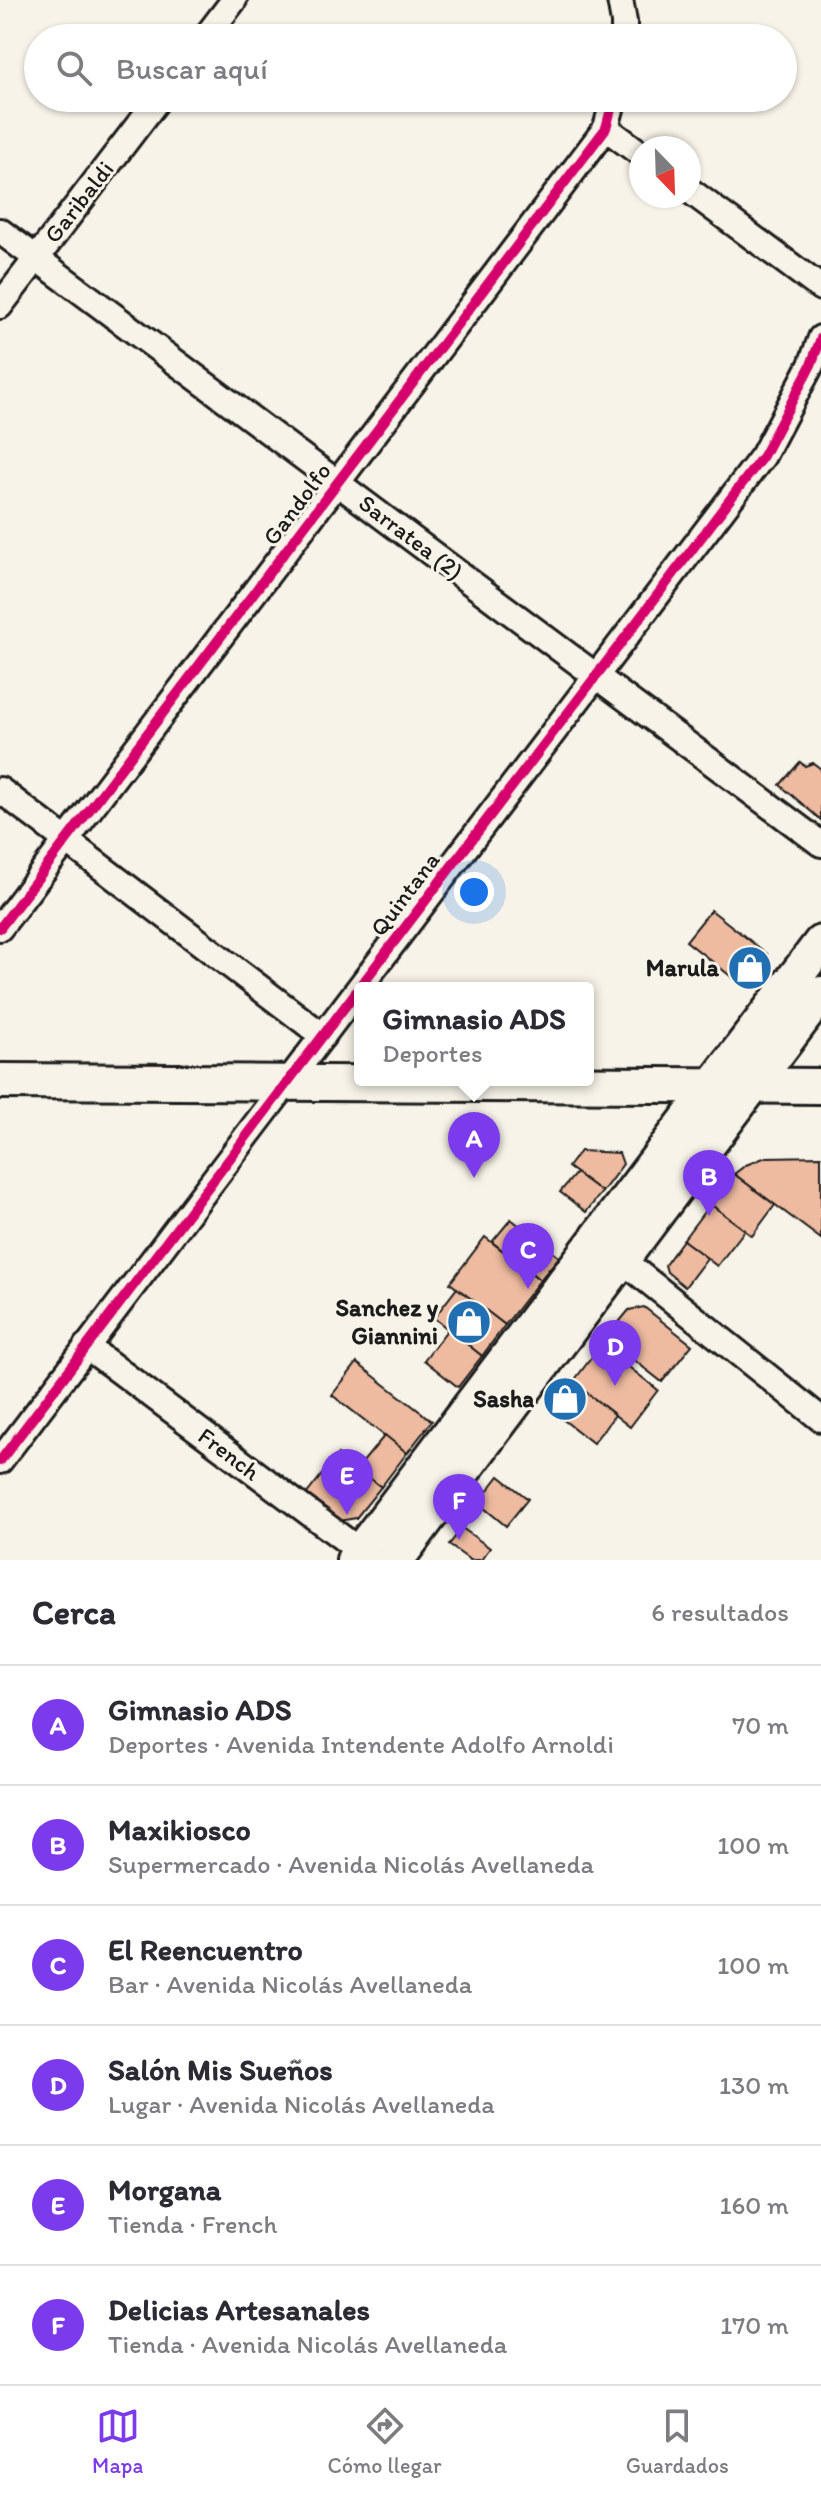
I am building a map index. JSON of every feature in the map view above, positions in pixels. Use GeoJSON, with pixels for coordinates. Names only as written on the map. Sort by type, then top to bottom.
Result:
{"type":"FeatureCollection","features":[{"type":"Feature","properties":{"kind":"main road"},"geometry":{"type":"LineString","coordinates":[[362,1557],[821,943]]}},
{"type":"Feature","properties":{"kind":"main road"},"geometry":{"type":"LineString","coordinates":[[396,1560],[821,994]]}},
{"type":"Feature","properties":{"kind":"main road"},"geometry":{"type":"LineString","coordinates":[[0,1081],[354,1083]]}},
{"type":"Feature","properties":{"kind":"main road"},"geometry":{"type":"LineString","coordinates":[[594,1084],[821,1086]]}},
{"type":"Feature","properties":{"kind":"street"},"geometry":{"type":"LineString","coordinates":[[216,24],[234,0]]}},
{"type":"Feature","properties":{"kind":"street"},"geometry":{"type":"LineString","coordinates":[[620,0],[624,24]]}},
{"type":"Feature","properties":{"kind":"street","name":"Garibaldi"},"geometry":{"type":"LineString","coordinates":[[0,306],[148,112]]}},
{"type":"Feature","properties":{"kind":"street","name":"Gandolfo"},"geometry":{"type":"LineString","coordinates":[[0,928],[606,128],[610,112]]}},
{"type":"Feature","properties":{"kind":"street"},"geometry":{"type":"LineString","coordinates":[[606,128],[629,145]]}},
{"type":"Feature","properties":{"kind":"street"},"geometry":{"type":"LineString","coordinates":[[701,199],[821,288]]}},
{"type":"Feature","properties":{"kind":"street","name":"Sarratea (2)"},"geometry":{"type":"LineString","coordinates":[[0,231],[821,844]]}},
{"type":"Feature","properties":{"kind":"street","name":"Quintana"},"geometry":{"type":"LineString","coordinates":[[364,982],[763,456],[811,365],[821,338]]}},
{"type":"Feature","properties":{"kind":"street"},"geometry":{"type":"LineString","coordinates":[[0,790],[323,1036]]}},
{"type":"Feature","properties":{"kind":"street","name":"Quintana"},"geometry":{"type":"LineString","coordinates":[[0,1461],[354,995]]}},
{"type":"Feature","properties":{"kind":"street"},"geometry":{"type":"LineString","coordinates":[[622,1260],[821,1419]]}},
{"type":"Feature","properties":{"kind":"street","name":"French"},"geometry":{"type":"LineString","coordinates":[[86,1346],[362,1557]]}},
{"type":"Feature","properties":{"kind":"building"},"geometry":{"type":"Polygon","coordinates":[[[800,762],[805,766],[813,763],[821,769],[821,820],[780,785],[800,762]]]}},
{"type":"Feature","properties":{"kind":"building"},"geometry":{"type":"Polygon","coordinates":[[[711,910],[767,954],[742,985],[686,941],[711,910]]]}},
{"type":"Feature","properties":{"kind":"building"},"geometry":{"type":"Polygon","coordinates":[[[580,1151],[619,1153],[623,1164],[602,1192],[568,1167],[580,1151]]]}},
{"type":"Feature","properties":{"kind":"building"},"geometry":{"type":"Polygon","coordinates":[[[821,1156],[821,1239],[734,1174],[766,1157],[821,1156]]]}},
{"type":"Feature","properties":{"kind":"building"},"geometry":{"type":"Polygon","coordinates":[[[576,1173],[602,1192],[586,1212],[560,1192],[576,1173]]]}},
{"type":"Feature","properties":{"kind":"building"},"geometry":{"type":"Polygon","coordinates":[[[734,1174],[775,1205],[752,1236],[710,1204],[734,1174]]]}},
{"type":"Feature","properties":{"kind":"building"},"geometry":{"type":"Polygon","coordinates":[[[710,1204],[745,1230],[717,1266],[683,1240],[710,1204]]]}},
{"type":"Feature","properties":{"kind":"building"},"geometry":{"type":"Polygon","coordinates":[[[511,1219],[559,1257],[540,1280],[492,1242],[511,1219]]]}},
{"type":"Feature","properties":{"kind":"building"},"geometry":{"type":"Polygon","coordinates":[[[485,1237],[540,1280],[505,1325],[450,1283],[485,1237]]]}},
{"type":"Feature","properties":{"kind":"building"},"geometry":{"type":"Polygon","coordinates":[[[683,1240],[707,1258],[685,1287],[667,1272],[665,1265],[683,1240]]]}},
{"type":"Feature","properties":{"kind":"building","name":"Sanchez y Giannini"},"geometry":{"type":"Polygon","coordinates":[[[457,1288],[505,1325],[482,1356],[434,1318],[457,1288]]]}},
{"type":"Feature","properties":{"kind":"building"},"geometry":{"type":"Polygon","coordinates":[[[644,1307],[692,1345],[662,1382],[606,1338],[629,1310],[644,1307]]]}},
{"type":"Feature","properties":{"kind":"building"},"geometry":{"type":"Polygon","coordinates":[[[448,1329],[482,1356],[458,1387],[424,1360],[448,1329]]]}},
{"type":"Feature","properties":{"kind":"building"},"geometry":{"type":"Polygon","coordinates":[[[601,1345],[658,1390],[630,1427],[573,1382],[601,1345]]]}},
{"type":"Feature","properties":{"kind":"building"},"geometry":{"type":"Polygon","coordinates":[[[357,1363],[432,1421],[407,1453],[332,1395],[357,1363]]]}},
{"type":"Feature","properties":{"kind":"building"},"geometry":{"type":"Polygon","coordinates":[[[573,1382],[615,1415],[593,1443],[551,1410],[573,1382]]]}},
{"type":"Feature","properties":{"kind":"building"},"geometry":{"type":"Polygon","coordinates":[[[385,1435],[407,1453],[381,1487],[357,1469],[385,1435]]]}},
{"type":"Feature","properties":{"kind":"building"},"geometry":{"type":"Polygon","coordinates":[[[338,1454],[381,1487],[356,1518],[339,1521],[306,1495],[338,1454]]]}},
{"type":"Feature","properties":{"kind":"building"},"geometry":{"type":"Polygon","coordinates":[[[499,1476],[528,1499],[506,1526],[478,1503],[499,1476]]]}},
{"type":"Feature","properties":{"kind":"building"},"geometry":{"type":"Polygon","coordinates":[[[462,1528],[490,1548],[481,1560],[470,1560],[449,1545],[462,1528]]]}},
{"type":"Feature","properties":{"kind":"cycle path"},"geometry":{"type":"LineString","coordinates":[[0,928],[606,128],[610,112]]}},
{"type":"Feature","properties":{"kind":"cycle path"},"geometry":{"type":"LineString","coordinates":[[364,982],[763,456],[811,365],[821,338]]}},
{"type":"Feature","properties":{"kind":"cycle path"},"geometry":{"type":"LineString","coordinates":[[0,1461],[354,995]]}},
{"type":"Feature","properties":{"kind":"place","name":"Marula"},"geometry":{"type":"Point","coordinates":[750,968]}},
{"type":"Feature","properties":{"kind":"place","name":"Gimnasio ADS"},"geometry":{"type":"Point","coordinates":[474,1178]}},
{"type":"Feature","properties":{"kind":"place","name":"Maxikiosco"},"geometry":{"type":"Point","coordinates":[709,1216]}},
{"type":"Feature","properties":{"kind":"place","name":"El Reencuentro"},"geometry":{"type":"Point","coordinates":[528,1289]}},
{"type":"Feature","properties":{"kind":"place","name":"Sanchez y Giannini"},"geometry":{"type":"Point","coordinates":[469,1322]}},
{"type":"Feature","properties":{"kind":"place","name":"Salón Mis Sueños"},"geometry":{"type":"Point","coordinates":[615,1386]}},
{"type":"Feature","properties":{"kind":"place","name":"Sasha"},"geometry":{"type":"Point","coordinates":[565,1399]}},
{"type":"Feature","properties":{"kind":"place","name":"Morgana"},"geometry":{"type":"Point","coordinates":[347,1515]}},
{"type":"Feature","properties":{"kind":"place","name":"Delicias Artesanales"},"geometry":{"type":"Point","coordinates":[459,1540]}}]}
